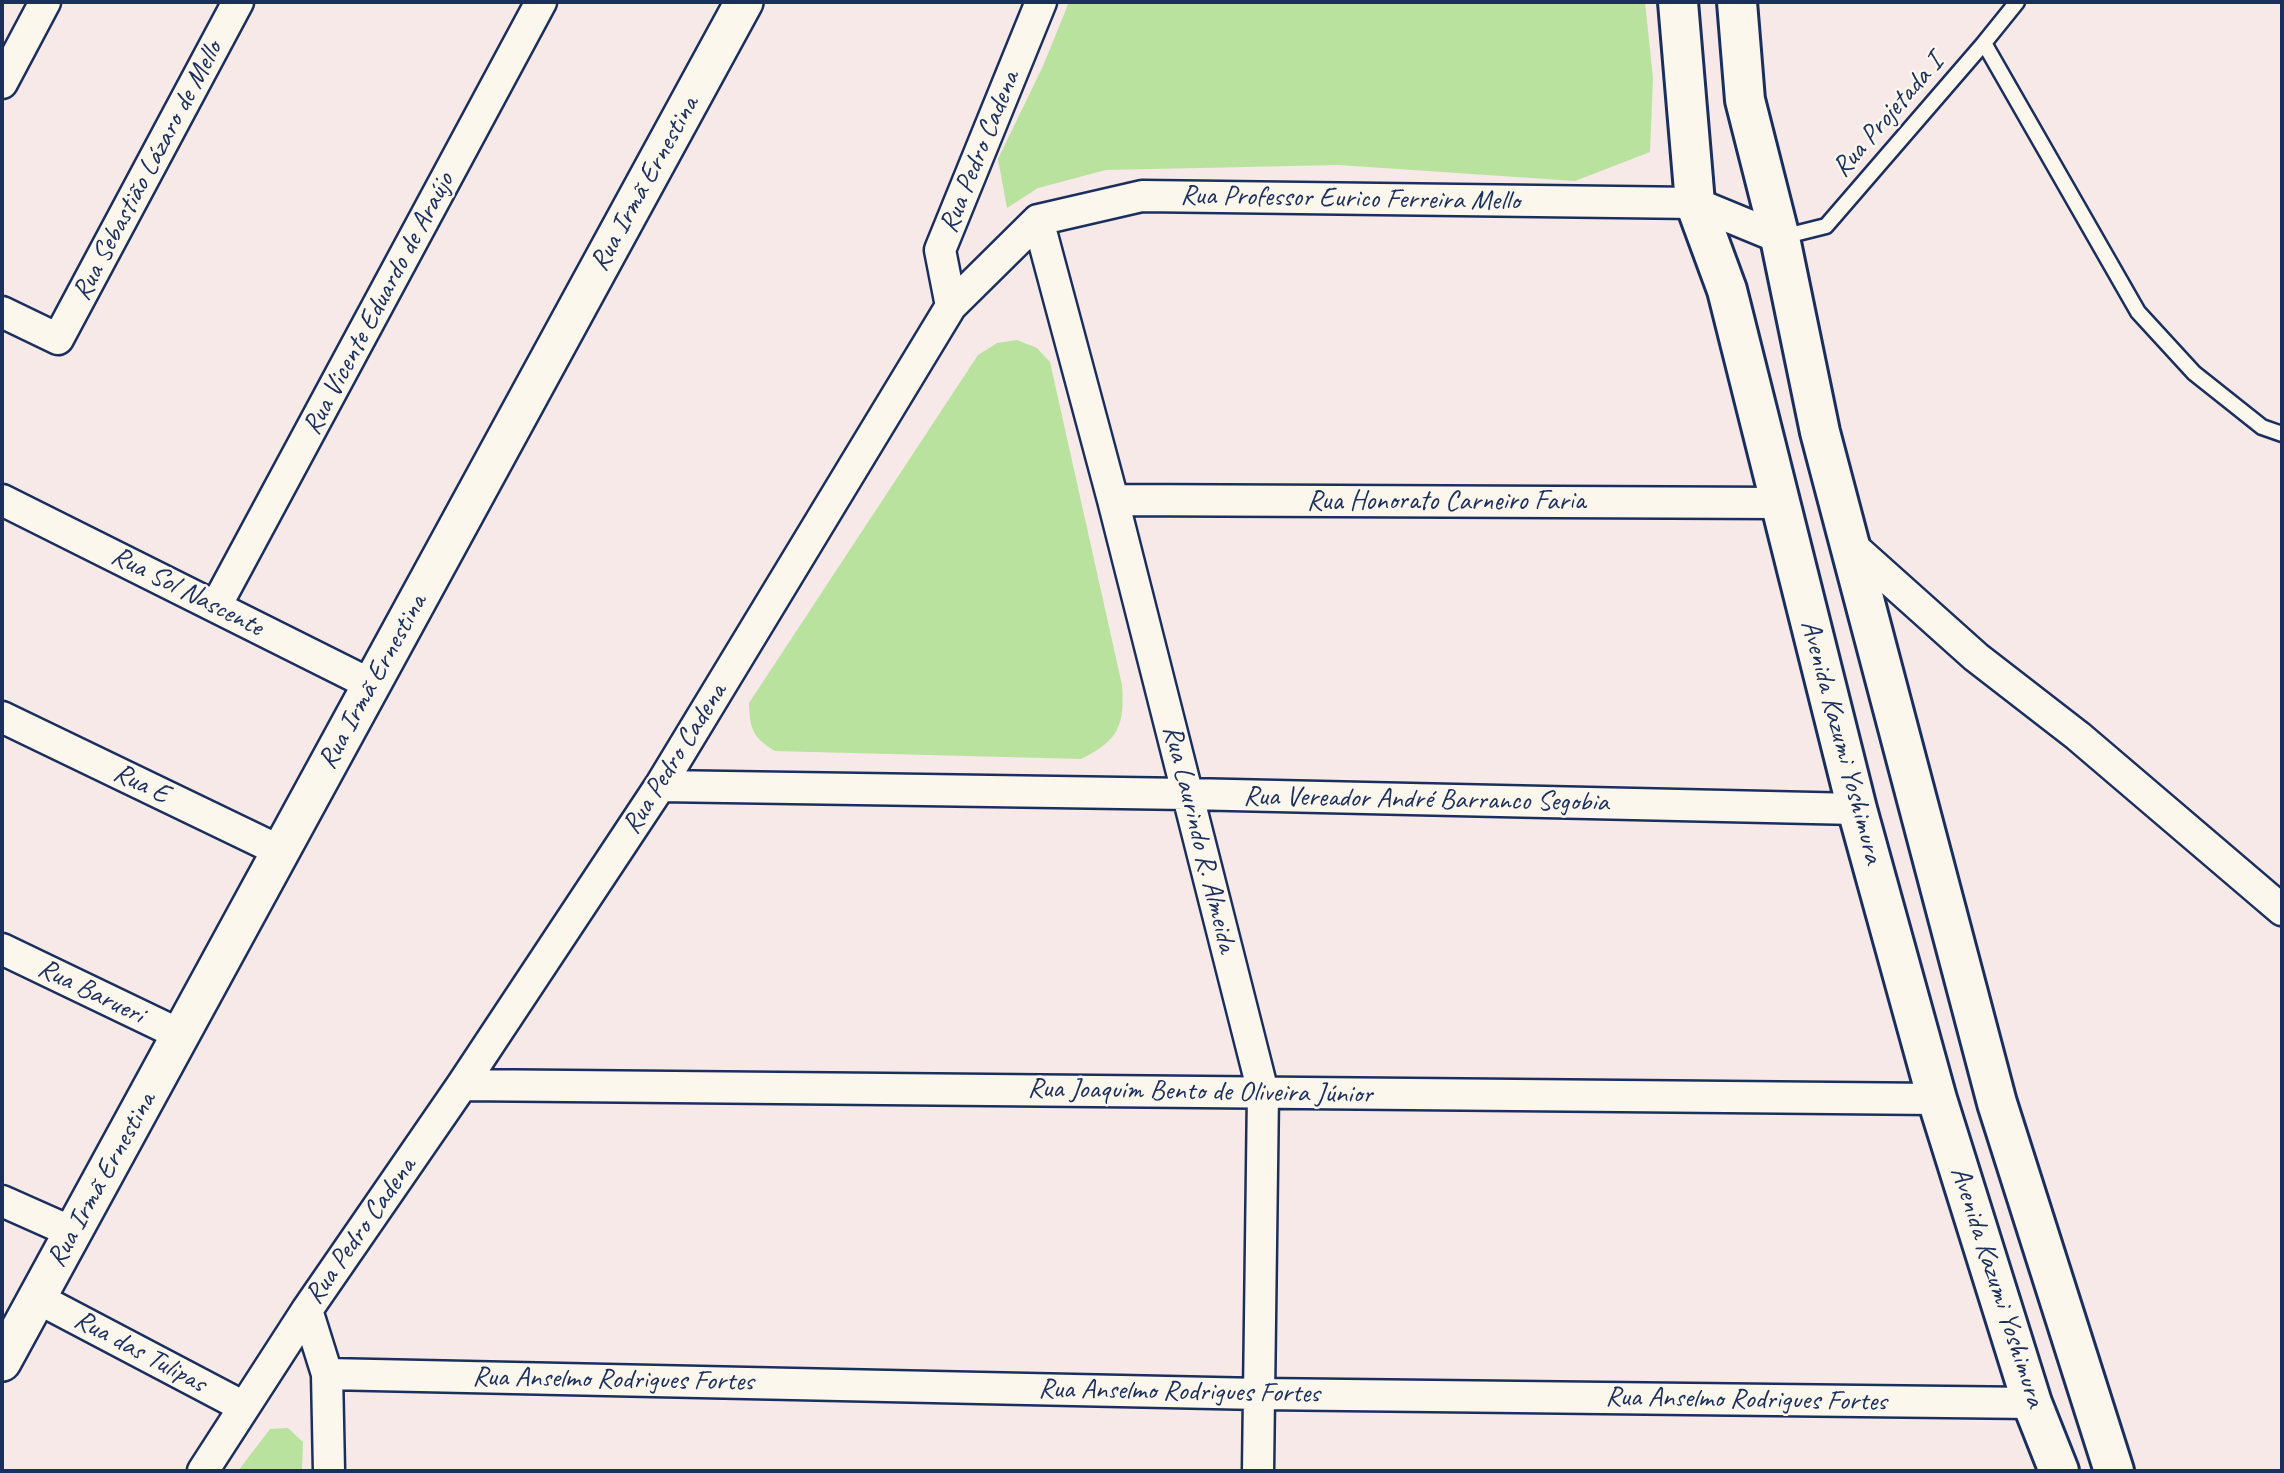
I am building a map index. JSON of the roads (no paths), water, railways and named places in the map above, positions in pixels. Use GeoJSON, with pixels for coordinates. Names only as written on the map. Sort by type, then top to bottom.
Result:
{"type":"FeatureCollection","features":[{"type":"Feature","properties":{"kind":"main road","name":"Avenida Kazumi Yoshimura"},"geometry":{"type":"LineString","coordinates":[[1678,2],[1695,203],[1727,290],[1857,809],[1937,1099],[2032,1403],[2059,1471]]}},
{"type":"Feature","properties":{"kind":"main road","name":"Avenida Kazumi Yoshimura"},"geometry":{"type":"LineString","coordinates":[[1737,2],[1745,100],[1780,238],[1820,432],[1997,1103],[2115,1471]]}},
{"type":"Feature","properties":{"kind":"street"},"geometry":{"type":"LineString","coordinates":[[2,83],[45,2]]}},
{"type":"Feature","properties":{"kind":"street","name":"Rua Sebastião Lázaro de Mello"},"geometry":{"type":"LineString","coordinates":[[2,312],[58,339],[238,2]]}},
{"type":"Feature","properties":{"kind":"street","name":"Rua Vicente Eduardo de Araújo"},"geometry":{"type":"LineString","coordinates":[[216,606],[541,2]]}},
{"type":"Feature","properties":{"kind":"street","name":"Rua Irmã Ernestina"},"geometry":{"type":"LineString","coordinates":[[2,1362],[744,2]]}},
{"type":"Feature","properties":{"kind":"street","name":"Rua Pedro Cadena"},"geometry":{"type":"LineString","coordinates":[[203,1471],[307,1310],[462,1085],[660,786],[951,306],[940,250],[1041,2]]}},
{"type":"Feature","properties":{"kind":"street","name":"Rua Professor Eurico Ferreira Mello"},"geometry":{"type":"LineString","coordinates":[[1038,220],[1142,196],[1695,203],[1780,238]]}},
{"type":"Feature","properties":{"kind":"street"},"geometry":{"type":"LineString","coordinates":[[951,306],[1038,220]]}},
{"type":"Feature","properties":{"kind":"street","name":"Rua Laurindo R. Almeida"},"geometry":{"type":"LineString","coordinates":[[1038,220],[1113,500],[1263,1092],[1258,1471]]}},
{"type":"Feature","properties":{"kind":"street","name":"Rua Sol Nascente"},"geometry":{"type":"LineString","coordinates":[[2,500],[372,685]]}},
{"type":"Feature","properties":{"kind":"street","name":"Rua Honorato Carneiro Faria"},"geometry":{"type":"LineString","coordinates":[[1113,500],[1779,503]]}},
{"type":"Feature","properties":{"kind":"street"},"geometry":{"type":"LineString","coordinates":[[1852,546],[1976,657],[2078,736],[2282,909]]}},
{"type":"Feature","properties":{"kind":"street","name":"Rua E"},"geometry":{"type":"LineString","coordinates":[[2,717],[280,851]]}},
{"type":"Feature","properties":{"kind":"street","name":"Rua Vereador André Barranco Segobia"},"geometry":{"type":"LineString","coordinates":[[660,786],[1187,794],[1857,809]]}},
{"type":"Feature","properties":{"kind":"street","name":"Rua Barueri"},"geometry":{"type":"LineString","coordinates":[[2,949],[181,1035]]}},
{"type":"Feature","properties":{"kind":"street","name":"Rua Joaquim Bento de Oliveira Júnior"},"geometry":{"type":"LineString","coordinates":[[462,1085],[1937,1099]]}},
{"type":"Feature","properties":{"kind":"street"},"geometry":{"type":"LineString","coordinates":[[2,1201],[74,1233]]}},
{"type":"Feature","properties":{"kind":"street","name":"Rua das Tulipas"},"geometry":{"type":"LineString","coordinates":[[37,1297],[244,1407]]}},
{"type":"Feature","properties":{"kind":"street"},"geometry":{"type":"LineString","coordinates":[[307,1310],[327,1374],[329,1471]]}},
{"type":"Feature","properties":{"kind":"street","name":"Rua Anselmo Rodrigues Fortes"},"geometry":{"type":"LineString","coordinates":[[327,1374],[1260,1394],[2032,1403]]}},
{"type":"Feature","properties":{"kind":"lane","name":"Rua Projetada I"},"geometry":{"type":"LineString","coordinates":[[1780,238],[1826,226],[2017,2]]}},
{"type":"Feature","properties":{"kind":"lane"},"geometry":{"type":"LineString","coordinates":[[1984,43],[2138,312],[2194,373],[2262,427],[2282,434]]}}]}
